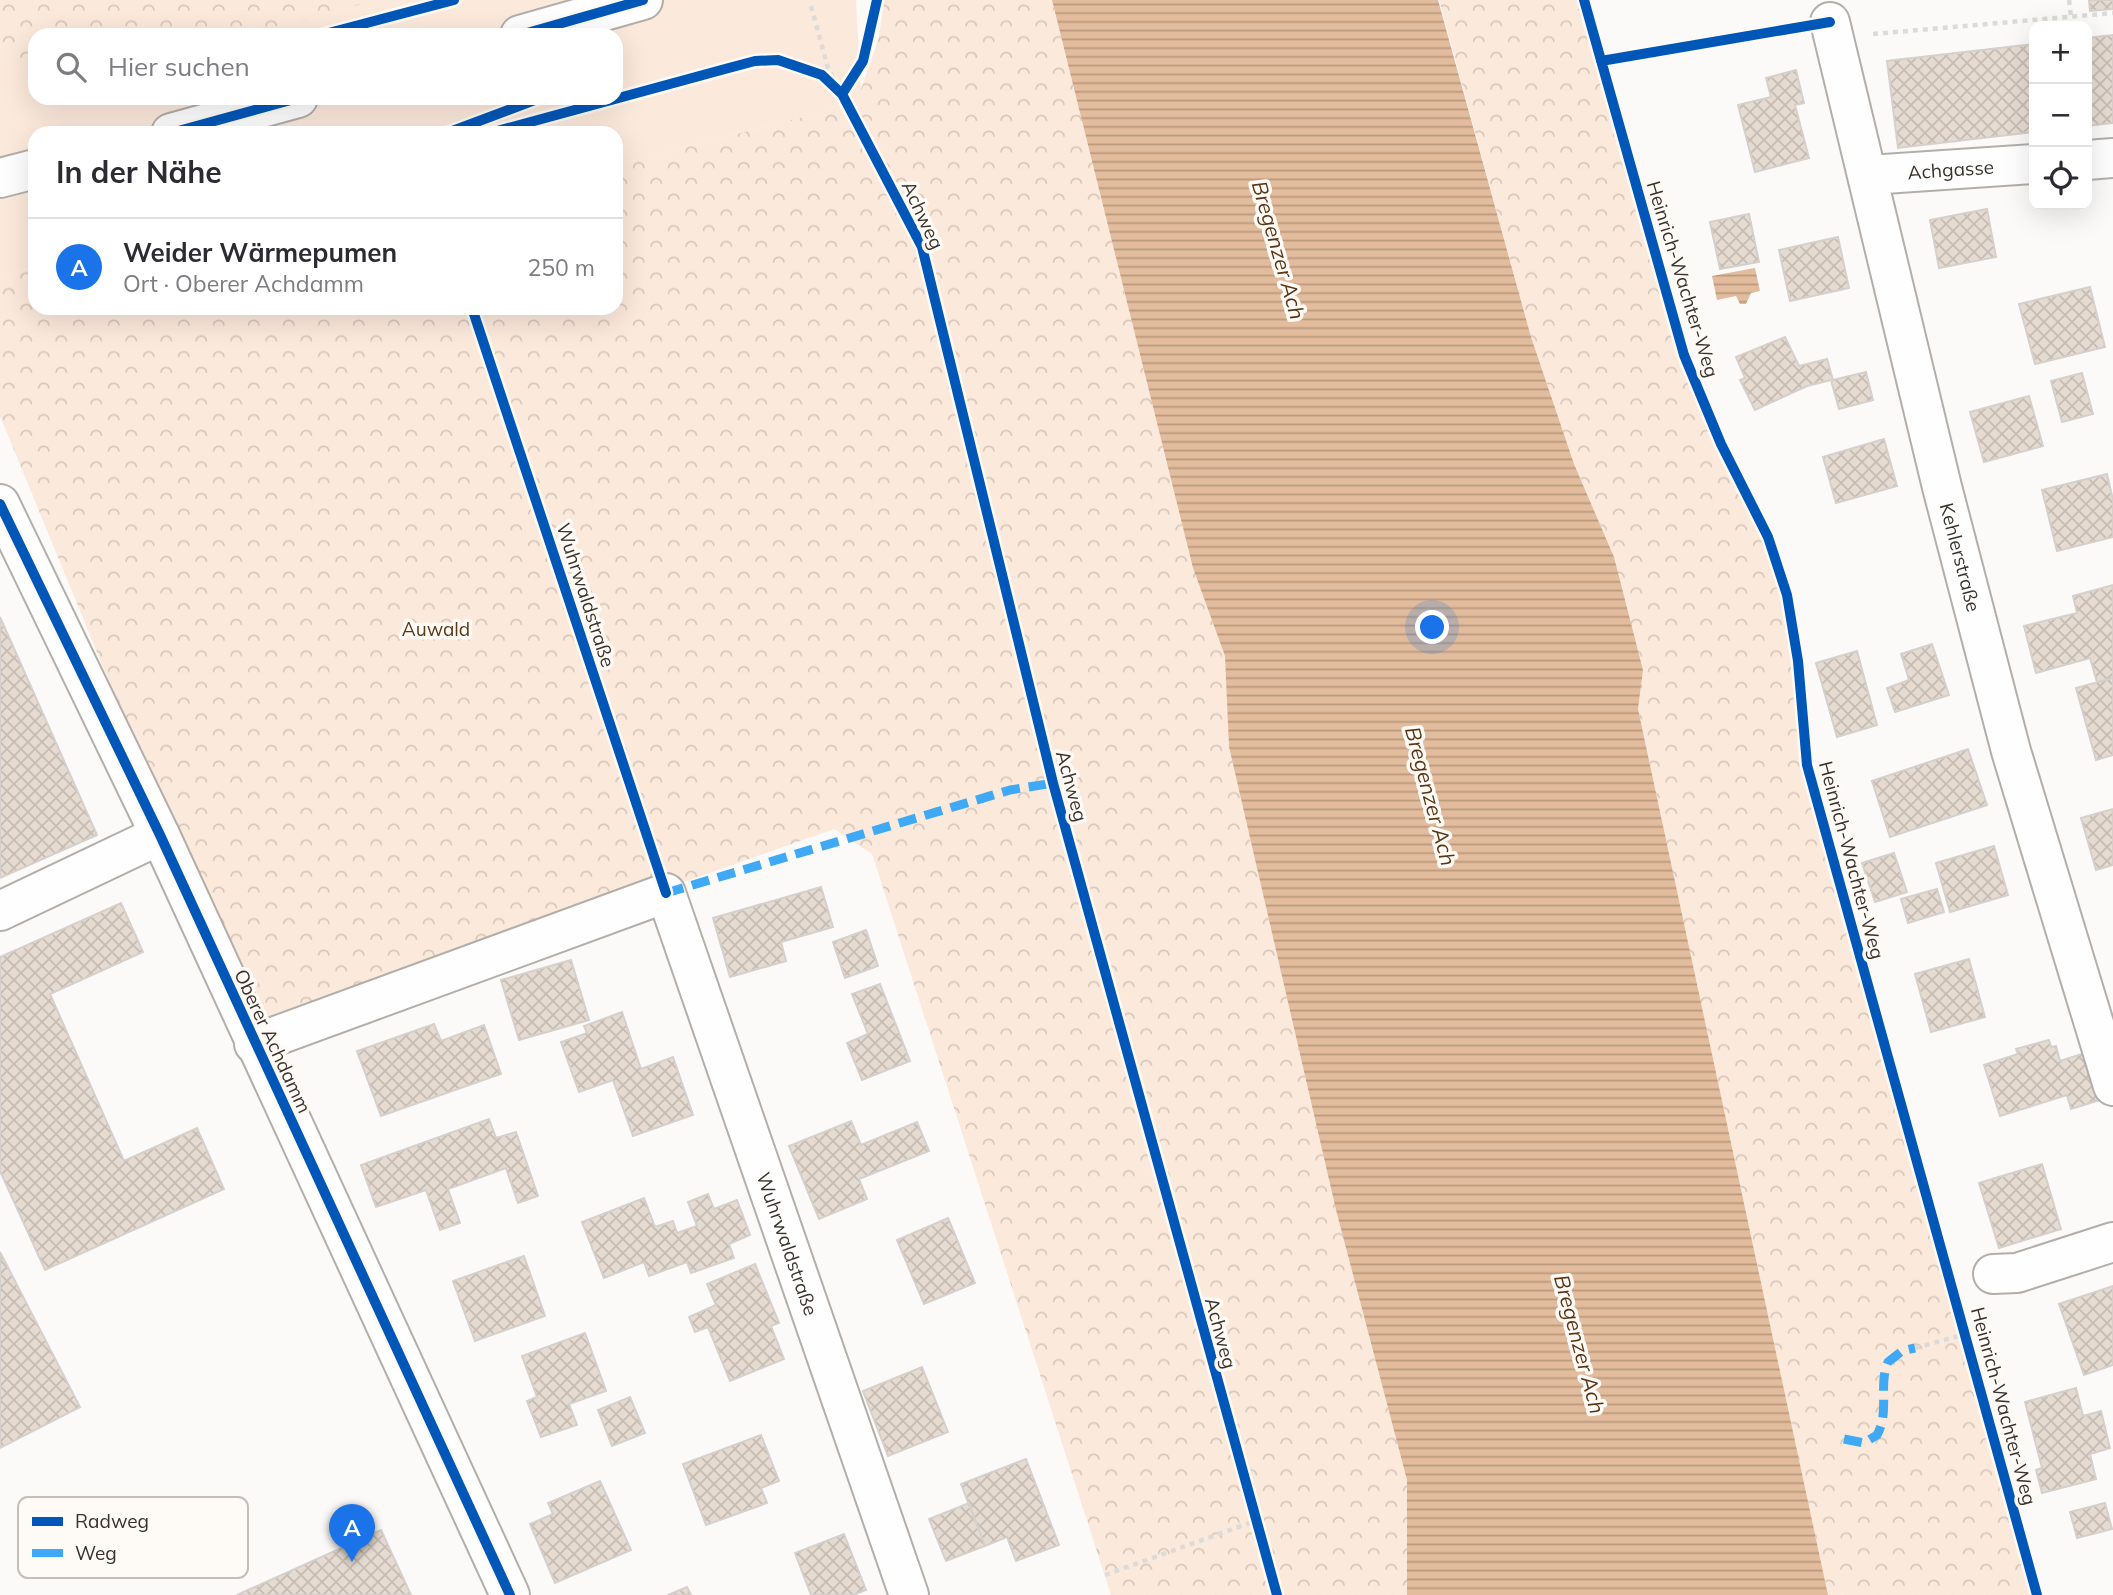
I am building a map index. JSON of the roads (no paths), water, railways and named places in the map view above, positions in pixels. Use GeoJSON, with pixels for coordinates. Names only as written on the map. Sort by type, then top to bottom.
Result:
{"type":"FeatureCollection","features":[{"type":"Feature","properties":{"kind":"street"},"geometry":{"type":"LineString","coordinates":[[545,28],[643,0]]}},
{"type":"Feature","properties":{"kind":"street","name":"Kehlerstraße"},"geometry":{"type":"LineString","coordinates":[[1832,30],[1939,475],[2011,751],[2113,1086]]}},
{"type":"Feature","properties":{"kind":"street"},"geometry":{"type":"LineString","coordinates":[[196,126],[273,105]]}},
{"type":"Feature","properties":{"kind":"street"},"geometry":{"type":"LineString","coordinates":[[2092,160],[2113,158]]}},
{"type":"Feature","properties":{"kind":"street","name":"Achgasse"},"geometry":{"type":"LineString","coordinates":[[1869,175],[2029,164]]}},
{"type":"Feature","properties":{"kind":"street"},"geometry":{"type":"LineString","coordinates":[[0,178],[28,171]]}},
{"type":"Feature","properties":{"kind":"street","name":"Oberer Achdamm"},"geometry":{"type":"LineString","coordinates":[[0,504],[160,835],[510,1595]]}},
{"type":"Feature","properties":{"kind":"street"},"geometry":{"type":"LineString","coordinates":[[0,911],[160,835]]}},
{"type":"Feature","properties":{"kind":"street","name":"Wuhrwaldstraße"},"geometry":{"type":"LineString","coordinates":[[254,1044],[666,893],[909,1595]]}},
{"type":"Feature","properties":{"kind":"street"},"geometry":{"type":"LineString","coordinates":[[1993,1274],[2017,1273],[2113,1242]]}},
{"type":"Feature","properties":{"kind":"water","name":"Bregenzer Ach"},"geometry":{"type":"Polygon","coordinates":[[[1052,0],[1438,0],[1531,337],[1574,464],[1614,557],[1643,670],[1638,709],[1828,1595],[1407,1595],[1407,1480],[1336,1210],[1229,747],[1225,656],[1193,568],[1052,0]]]}},
{"type":"Feature","properties":{"kind":"water"},"geometry":{"type":"Polygon","coordinates":[[[1755,268],[1760,291],[1751,293],[1746,304],[1740,304],[1736,296],[1717,300],[1712,276],[1755,268]]]}},
{"type":"Feature","properties":{"kind":"place","name":"Weider Wärmepumen"},"geometry":{"type":"Point","coordinates":[352,1562]}},
{"type":"Feature","properties":{"kind":"park label","name":"Auwald"},"geometry":{"type":"Point","coordinates":[436,629]}}]}
